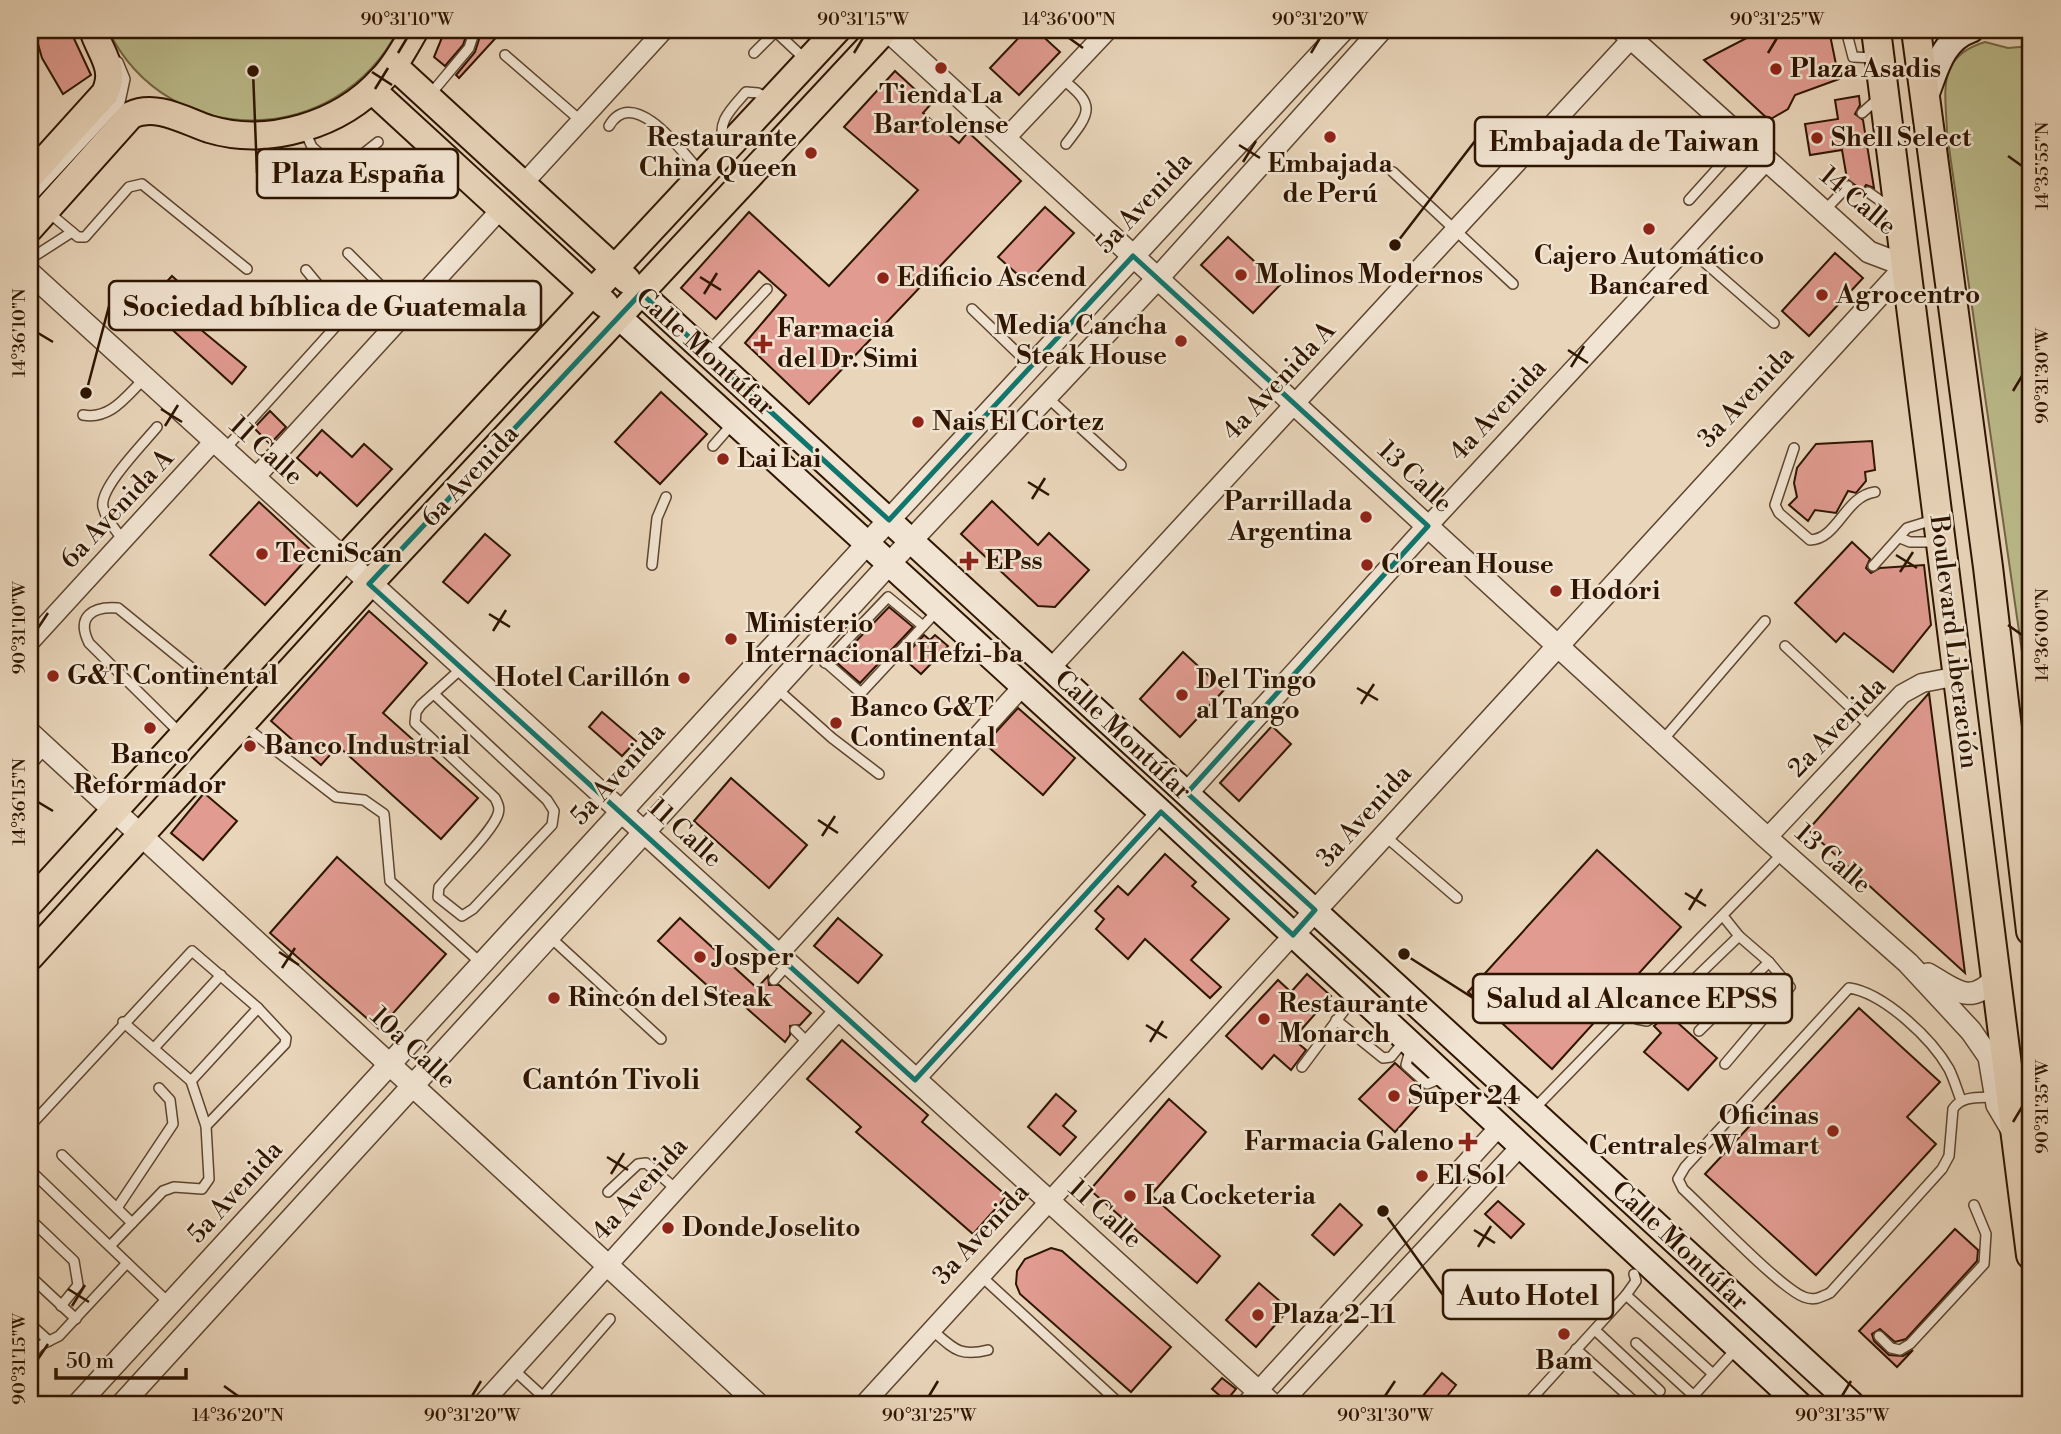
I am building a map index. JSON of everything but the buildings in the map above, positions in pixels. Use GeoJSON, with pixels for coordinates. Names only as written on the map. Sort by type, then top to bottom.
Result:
{"type":"FeatureCollection","features":[{"type":"Feature","properties":{"kind":"highway","name":"Boulevard Liberación"},"geometry":{"type":"LineString","coordinates":[[1876,30],[2031,1255]]}},
{"type":"Feature","properties":{"kind":"highway","name":"Boulevard Liberación"},"geometry":{"type":"LineString","coordinates":[[1916,30],[2031,930]]}},
{"type":"Feature","properties":{"kind":"main road"},"geometry":{"type":"LineString","coordinates":[[30,176],[105,93],[110,83],[111,69],[93,30]]}},
{"type":"Feature","properties":{"kind":"main road"},"geometry":{"type":"LineString","coordinates":[[35,212],[131,115],[150,110],[212,130],[263,136],[303,128],[357,102],[372,90],[394,66],[415,30]]}},
{"type":"Feature","properties":{"kind":"main road","name":"6a Avenida"},"geometry":{"type":"LineString","coordinates":[[30,957],[129,825],[183,736],[222,693],[358,573],[607,306],[629,282],[702,174],[836,30]]}},
{"type":"Feature","properties":{"kind":"main road","name":"6a Avenida"},"geometry":{"type":"LineString","coordinates":[[38,913],[129,825],[241,724],[358,573],[629,282],[886,30]]}},
{"type":"Feature","properties":{"kind":"main road"},"geometry":{"type":"LineString","coordinates":[[1926,96],[1943,52],[1954,39],[1971,30]]}},
{"type":"Feature","properties":{"kind":"main road","name":"Calle Montúfar"},"geometry":{"type":"LineString","coordinates":[[394,66],[1852,1404]]}},
{"type":"Feature","properties":{"kind":"main road","name":"Calle Montúfar"},"geometry":{"type":"LineString","coordinates":[[372,90],[868,542],[890,563],[931,618],[1023,686],[1799,1404]]}},
{"type":"Feature","properties":{"kind":"street"},"geometry":{"type":"LineString","coordinates":[[523,184],[664,30]]}},
{"type":"Feature","properties":{"kind":"street","name":"13 Calle"},"geometry":{"type":"LineString","coordinates":[[886,30],[1766,838],[1908,963],[1971,1031],[1989,1057],[1996,1097],[2018,1140]]}},
{"type":"Feature","properties":{"kind":"street"},"geometry":{"type":"LineString","coordinates":[[1006,138],[1108,30]]}},
{"type":"Feature","properties":{"kind":"street","name":"5a Avenida"},"geometry":{"type":"LineString","coordinates":[[78,1404],[868,542],[1343,30]]}},
{"type":"Feature","properties":{"kind":"street"},"geometry":{"type":"LineString","coordinates":[[122,1404],[776,688],[818,656],[890,563],[1158,278],[1381,30]]}},
{"type":"Feature","properties":{"kind":"street","name":"14 Calle"},"geometry":{"type":"LineString","coordinates":[[1627,34],[1870,252],[1906,266]]}},
{"type":"Feature","properties":{"kind":"street","name":"4a Avenida A"},"geometry":{"type":"LineString","coordinates":[[1051,668],[1456,228],[1627,34]]}},
{"type":"Feature","properties":{"kind":"street","name":"4a Avenida"},"geometry":{"type":"LineString","coordinates":[[1187,793],[1428,526],[1768,160]]}},
{"type":"Feature","properties":{"kind":"street"},"geometry":{"type":"LineString","coordinates":[[255,478],[501,209]]}},
{"type":"Feature","properties":{"kind":"street","name":"3a Avenida"},"geometry":{"type":"LineString","coordinates":[[864,1404],[1906,266]]}},
{"type":"Feature","properties":{"kind":"street","name":"11 Calle"},"geometry":{"type":"LineString","coordinates":[[30,273],[621,812],[780,967],[839,1010],[1049,1201],[1259,1400]]}},
{"type":"Feature","properties":{"kind":"street","name":"6a Avenida A"},"geometry":{"type":"LineString","coordinates":[[30,642],[124,540],[219,446]]}},
{"type":"Feature","properties":{"kind":"street","name":"2a Avenida"},"geometry":{"type":"LineString","coordinates":[[1766,838],[1902,694],[1923,683],[1958,676]]}},
{"type":"Feature","properties":{"kind":"street"},"geometry":{"type":"LineString","coordinates":[[780,967],[1023,686]]}},
{"type":"Feature","properties":{"kind":"street","name":"10a Calle"},"geometry":{"type":"LineString","coordinates":[[30,733],[758,1404]]}},
{"type":"Feature","properties":{"kind":"street"},"geometry":{"type":"LineString","coordinates":[[915,1080],[1161,812]]}},
{"type":"Feature","properties":{"kind":"street","name":"13 Calle"},"geometry":{"type":"LineString","coordinates":[[1908,963],[1956,991],[1971,995],[1984,991],[1997,977]]}},
{"type":"Feature","properties":{"kind":"street","name":"4a Avenida"},"geometry":{"type":"LineString","coordinates":[[482,1404],[839,1010]]}},
{"type":"Feature","properties":{"kind":"street"},"geometry":{"type":"LineString","coordinates":[[1259,1400],[1499,1127]]}},
{"type":"Feature","properties":{"kind":"street"},"geometry":{"type":"LineString","coordinates":[[1281,1404],[1521,1146]]}},
{"type":"Feature","properties":{"kind":"street"},"geometry":{"type":"LineString","coordinates":[[144,1333],[167,1355]]}},
{"type":"Feature","properties":{"kind":"lane"},"geometry":{"type":"LineString","coordinates":[[101,30],[125,79],[120,102],[35,212],[85,237],[129,187],[142,184],[247,269]]}},
{"type":"Feature","properties":{"kind":"lane"},"geometry":{"type":"LineString","coordinates":[[428,97],[469,48],[475,30]]}},
{"type":"Feature","properties":{"kind":"lane"},"geometry":{"type":"LineString","coordinates":[[1846,30],[1853,57],[1879,58]]}},
{"type":"Feature","properties":{"kind":"lane"},"geometry":{"type":"LineString","coordinates":[[754,53],[776,31],[807,61]]}},
{"type":"Feature","properties":{"kind":"lane"},"geometry":{"type":"LineString","coordinates":[[505,55],[581,121]]}},
{"type":"Feature","properties":{"kind":"lane"},"geometry":{"type":"LineString","coordinates":[[1062,79],[1085,99],[1088,108],[1085,120],[1066,144]]}},
{"type":"Feature","properties":{"kind":"lane"},"geometry":{"type":"LineString","coordinates":[[1862,113],[1884,93]]}},
{"type":"Feature","properties":{"kind":"lane"},"geometry":{"type":"LineString","coordinates":[[608,126],[619,112],[627,110],[641,116],[674,142],[702,174]]}},
{"type":"Feature","properties":{"kind":"lane"},"geometry":{"type":"LineString","coordinates":[[303,128],[312,147],[336,168],[349,165],[378,142]]}},
{"type":"Feature","properties":{"kind":"lane"},"geometry":{"type":"LineString","coordinates":[[1689,200],[1744,139]]}},
{"type":"Feature","properties":{"kind":"lane"},"geometry":{"type":"LineString","coordinates":[[1393,172],[1513,284]]}},
{"type":"Feature","properties":{"kind":"lane"},"geometry":{"type":"LineString","coordinates":[[1824,211],[1848,186]]}},
{"type":"Feature","properties":{"kind":"lane"},"geometry":{"type":"LineString","coordinates":[[1868,192],[1899,214]]}},
{"type":"Feature","properties":{"kind":"lane"},"geometry":{"type":"LineString","coordinates":[[629,282],[707,205]]}},
{"type":"Feature","properties":{"kind":"lane"},"geometry":{"type":"LineString","coordinates":[[30,259],[72,232]]}},
{"type":"Feature","properties":{"kind":"lane"},"geometry":{"type":"LineString","coordinates":[[1687,247],[1774,323]]}},
{"type":"Feature","properties":{"kind":"lane"},"geometry":{"type":"LineString","coordinates":[[348,253],[407,312]]}},
{"type":"Feature","properties":{"kind":"lane"},"geometry":{"type":"LineString","coordinates":[[219,446],[337,325],[339,310],[306,270]]}},
{"type":"Feature","properties":{"kind":"lane"},"geometry":{"type":"LineString","coordinates":[[707,353],[766,289]]}},
{"type":"Feature","properties":{"kind":"lane"},"geometry":{"type":"LineString","coordinates":[[972,309],[1031,366]]}},
{"type":"Feature","properties":{"kind":"lane"},"geometry":{"type":"LineString","coordinates":[[83,415],[97,417],[108,414],[145,378]]}},
{"type":"Feature","properties":{"kind":"lane"},"geometry":{"type":"LineString","coordinates":[[1046,397],[1121,465]]}},
{"type":"Feature","properties":{"kind":"lane"},"geometry":{"type":"LineString","coordinates":[[713,446],[735,421]]}},
{"type":"Feature","properties":{"kind":"lane"},"geometry":{"type":"LineString","coordinates":[[124,540],[108,521],[102,506],[105,491],[157,426]]}},
{"type":"Feature","properties":{"kind":"lane"},"geometry":{"type":"LineString","coordinates":[[1794,448],[1775,506],[1779,513],[1810,540],[1823,536],[1863,493],[1875,492]]}},
{"type":"Feature","properties":{"kind":"lane"},"geometry":{"type":"LineString","coordinates":[[652,565],[657,518],[666,497]]}},
{"type":"Feature","properties":{"kind":"lane"},"geometry":{"type":"LineString","coordinates":[[1873,566],[1907,528],[1940,530]]}},
{"type":"Feature","properties":{"kind":"lane"},"geometry":{"type":"LineString","coordinates":[[1900,538],[1910,542],[1940,530]]}},
{"type":"Feature","properties":{"kind":"lane"},"geometry":{"type":"LineString","coordinates":[[129,825],[358,573]]}},
{"type":"Feature","properties":{"kind":"lane"},"geometry":{"type":"LineString","coordinates":[[888,597],[931,618],[861,692],[818,656],[888,597]]}},
{"type":"Feature","properties":{"kind":"lane"},"geometry":{"type":"LineString","coordinates":[[183,736],[89,643],[82,630],[83,622],[91,614],[105,607],[118,608],[222,693]]}},
{"type":"Feature","properties":{"kind":"lane"},"geometry":{"type":"LineString","coordinates":[[1662,741],[1765,621]]}},
{"type":"Feature","properties":{"kind":"lane"},"geometry":{"type":"LineString","coordinates":[[1784,646],[1871,727]]}},
{"type":"Feature","properties":{"kind":"lane"},"geometry":{"type":"LineString","coordinates":[[435,695],[547,800],[554,811],[552,825],[473,909],[462,916],[438,897],[439,887],[498,816],[499,806],[495,798],[415,723],[416,712],[421,705],[462,668]]}},
{"type":"Feature","properties":{"kind":"lane"},"geometry":{"type":"LineString","coordinates":[[776,688],[832,738],[879,774]]}},
{"type":"Feature","properties":{"kind":"lane"},"geometry":{"type":"LineString","coordinates":[[241,724],[336,797],[364,800],[377,807],[385,820],[390,881],[482,964]]}},
{"type":"Feature","properties":{"kind":"lane"},"geometry":{"type":"LineString","coordinates":[[30,766],[46,748]]}},
{"type":"Feature","properties":{"kind":"lane"},"geometry":{"type":"LineString","coordinates":[[1384,835],[1457,898]]}},
{"type":"Feature","properties":{"kind":"lane"},"geometry":{"type":"LineString","coordinates":[[1532,1110],[1783,853]]}},
{"type":"Feature","properties":{"kind":"lane"},"geometry":{"type":"LineString","coordinates":[[38,913],[38,932]]}},
{"type":"Feature","properties":{"kind":"lane"},"geometry":{"type":"LineString","coordinates":[[1723,916],[1739,936],[1788,982],[1788,992],[1725,1063]]}},
{"type":"Feature","properties":{"kind":"lane"},"geometry":{"type":"LineString","coordinates":[[1630,1011],[1637,1019],[1647,1021],[1658,1014],[1739,936]]}},
{"type":"Feature","properties":{"kind":"lane"},"geometry":{"type":"LineString","coordinates":[[550,937],[661,1039]]}},
{"type":"Feature","properties":{"kind":"lane"},"geometry":{"type":"LineString","coordinates":[[30,1126],[189,952],[198,953],[285,1034],[285,1044],[206,1126]]}},
{"type":"Feature","properties":{"kind":"lane"},"geometry":{"type":"LineString","coordinates":[[1699,1031],[1769,962]]}},
{"type":"Feature","properties":{"kind":"lane"},"geometry":{"type":"LineString","coordinates":[[155,1047],[221,975]]}},
{"type":"Feature","properties":{"kind":"lane"},"geometry":{"type":"LineString","coordinates":[[1961,1100],[1948,1069],[1923,1036],[1866,990],[1849,988],[1756,1086],[1685,1167],[1678,1179],[1683,1189],[1773,1272],[1802,1297],[1816,1299],[1830,1293],[1942,1169],[1950,1156],[1953,1109],[1961,1100],[1996,1097]]}},
{"type":"Feature","properties":{"kind":"lane"},"geometry":{"type":"LineString","coordinates":[[1302,1067],[1357,995]]}},
{"type":"Feature","properties":{"kind":"lane"},"geometry":{"type":"LineString","coordinates":[[191,1081],[258,1008]]}},
{"type":"Feature","properties":{"kind":"lane"},"geometry":{"type":"LineString","coordinates":[[1336,1020],[1383,1058],[1391,1057],[1408,1043]]}},
{"type":"Feature","properties":{"kind":"lane"},"geometry":{"type":"LineString","coordinates":[[110,1246],[163,1191],[174,1187],[202,1189],[206,1185],[209,1170],[206,1126],[191,1081],[123,1022]]}},
{"type":"Feature","properties":{"kind":"lane"},"geometry":{"type":"LineString","coordinates":[[795,1030],[808,1044]]}},
{"type":"Feature","properties":{"kind":"lane"},"geometry":{"type":"LineString","coordinates":[[117,1208],[173,1124],[170,1100],[159,1088]]}},
{"type":"Feature","properties":{"kind":"lane"},"geometry":{"type":"LineString","coordinates":[[62,1155],[132,1223]]}},
{"type":"Feature","properties":{"kind":"lane"},"geometry":{"type":"LineString","coordinates":[[608,1192],[638,1164],[646,1163],[677,1190]]}},
{"type":"Feature","properties":{"kind":"lane"},"geometry":{"type":"LineString","coordinates":[[30,1170],[171,1304]]}},
{"type":"Feature","properties":{"kind":"lane"},"geometry":{"type":"LineString","coordinates":[[1879,1336],[1891,1348],[1900,1350],[1910,1345],[1984,1264],[1986,1234],[1975,1205]]}},
{"type":"Feature","properties":{"kind":"lane"},"geometry":{"type":"LineString","coordinates":[[30,1219],[74,1261],[78,1285],[61,1306]]}},
{"type":"Feature","properties":{"kind":"lane"},"geometry":{"type":"LineString","coordinates":[[30,1357],[48,1341],[59,1336],[127,1263]]}},
{"type":"Feature","properties":{"kind":"lane"},"geometry":{"type":"LineString","coordinates":[[1527,1404],[1626,1295],[1636,1281],[1634,1274]]}},
{"type":"Feature","properties":{"kind":"lane"},"geometry":{"type":"LineString","coordinates":[[30,1276],[76,1319]]}},
{"type":"Feature","properties":{"kind":"lane"},"geometry":{"type":"LineString","coordinates":[[981,1276],[1120,1404]]}},
{"type":"Feature","properties":{"kind":"lane"},"geometry":{"type":"LineString","coordinates":[[1626,1295],[1713,1374]]}},
{"type":"Feature","properties":{"kind":"lane"},"geometry":{"type":"LineString","coordinates":[[543,1396],[610,1319]]}},
{"type":"Feature","properties":{"kind":"lane"},"geometry":{"type":"LineString","coordinates":[[30,1324],[48,1341]]}},
{"type":"Feature","properties":{"kind":"lane"},"geometry":{"type":"LineString","coordinates":[[932,1330],[957,1351],[968,1355],[988,1350]]}},
{"type":"Feature","properties":{"kind":"lane"},"geometry":{"type":"LineString","coordinates":[[1595,1330],[1660,1391]]}},
{"type":"Feature","properties":{"kind":"lane"},"geometry":{"type":"LineString","coordinates":[[1636,1343],[1694,1395]]}},
{"type":"Feature","properties":{"kind":"lane"},"geometry":{"type":"LineString","coordinates":[[1686,1404],[1737,1348]]}},
{"type":"Feature","properties":{"kind":"lane"},"geometry":{"type":"LineString","coordinates":[[1576,1349],[1637,1404]]}},
{"type":"Feature","properties":{"kind":"lane"},"geometry":{"type":"LineString","coordinates":[[514,1370],[551,1404]]}},
{"type":"Feature","properties":{"kind":"highlighted area"},"geometry":{"type":"Polygon","coordinates":[[[1133,256],[1428,526],[1187,793],[1315,910],[1293,935],[1161,812],[915,1080],[369,584],[641,293],[889,520],[1133,256]]]}},
{"type":"Feature","properties":{"kind":"green space"},"geometry":{"type":"Polygon","coordinates":[[[108,30],[398,30],[370,69],[335,97],[295,114],[253,120],[210,115],[170,98],[135,70],[108,30]]]}},
{"type":"Feature","properties":{"kind":"green space"},"geometry":{"type":"Polygon","coordinates":[[[1985,42],[2008,48],[2031,46],[2031,714],[1947,134],[1945,90],[1951,67],[1958,57],[1985,42]]]}},
{"type":"Feature","properties":{"kind":"place","name":"Tienda La Bartolense"},"geometry":{"type":"Point","coordinates":[941,68]}},
{"type":"Feature","properties":{"kind":"place","name":"Plaza Asadis"},"geometry":{"type":"Point","coordinates":[1776,69]}},
{"type":"Feature","properties":{"kind":"place","name":"Plaza España"},"geometry":{"type":"Point","coordinates":[253,71]}},
{"type":"Feature","properties":{"kind":"place","name":"Embajada de Perú"},"geometry":{"type":"Point","coordinates":[1330,137]}},
{"type":"Feature","properties":{"kind":"place","name":"Shell Select"},"geometry":{"type":"Point","coordinates":[1817,138]}},
{"type":"Feature","properties":{"kind":"place","name":"Restaurante China Queen"},"geometry":{"type":"Point","coordinates":[811,153]}},
{"type":"Feature","properties":{"kind":"place","name":"Cajero Automático Bancared"},"geometry":{"type":"Point","coordinates":[1649,229]}},
{"type":"Feature","properties":{"kind":"place","name":"Embajada de Taiwan"},"geometry":{"type":"Point","coordinates":[1395,245]}},
{"type":"Feature","properties":{"kind":"place","name":"Molinos Modernos"},"geometry":{"type":"Point","coordinates":[1241,275]}},
{"type":"Feature","properties":{"kind":"place","name":"Edificio Ascend"},"geometry":{"type":"Point","coordinates":[883,278]}},
{"type":"Feature","properties":{"kind":"place","name":"Agrocentro"},"geometry":{"type":"Point","coordinates":[1822,295]}},
{"type":"Feature","properties":{"kind":"place","name":"Media Cancha Steak House"},"geometry":{"type":"Point","coordinates":[1181,341]}},
{"type":"Feature","properties":{"kind":"place","name":"Farmacia del Dr. Simi"},"geometry":{"type":"Point","coordinates":[763,344]}},
{"type":"Feature","properties":{"kind":"place","name":"Sociedad bíblica de Guatemala"},"geometry":{"type":"Point","coordinates":[86,393]}},
{"type":"Feature","properties":{"kind":"place","name":"Nais El Cortez"},"geometry":{"type":"Point","coordinates":[918,422]}},
{"type":"Feature","properties":{"kind":"place","name":"Lai Lai"},"geometry":{"type":"Point","coordinates":[723,459]}},
{"type":"Feature","properties":{"kind":"place","name":"Parrillada Argentina"},"geometry":{"type":"Point","coordinates":[1366,517]}},
{"type":"Feature","properties":{"kind":"place","name":"TecniScan"},"geometry":{"type":"Point","coordinates":[262,554]}},
{"type":"Feature","properties":{"kind":"place","name":"EPss"},"geometry":{"type":"Point","coordinates":[969,561]}},
{"type":"Feature","properties":{"kind":"place","name":"Corean House"},"geometry":{"type":"Point","coordinates":[1367,565]}},
{"type":"Feature","properties":{"kind":"place","name":"Hodori"},"geometry":{"type":"Point","coordinates":[1556,591]}},
{"type":"Feature","properties":{"kind":"place","name":"Ministerio Internacional Hefzi-ba"},"geometry":{"type":"Point","coordinates":[731,639]}},
{"type":"Feature","properties":{"kind":"place","name":"G&T Continental"},"geometry":{"type":"Point","coordinates":[53,676]}},
{"type":"Feature","properties":{"kind":"place","name":"Hotel Carillón"},"geometry":{"type":"Point","coordinates":[684,678]}},
{"type":"Feature","properties":{"kind":"place","name":"Del Tingo al Tango"},"geometry":{"type":"Point","coordinates":[1182,695]}},
{"type":"Feature","properties":{"kind":"place","name":"Banco G&T Continental"},"geometry":{"type":"Point","coordinates":[836,723]}},
{"type":"Feature","properties":{"kind":"place","name":"Banco Reformador"},"geometry":{"type":"Point","coordinates":[150,728]}},
{"type":"Feature","properties":{"kind":"place","name":"Banco Industrial"},"geometry":{"type":"Point","coordinates":[250,746]}},
{"type":"Feature","properties":{"kind":"place","name":"Salud al Alcance EPSS"},"geometry":{"type":"Point","coordinates":[1404,954]}},
{"type":"Feature","properties":{"kind":"place","name":"Josper"},"geometry":{"type":"Point","coordinates":[700,957]}},
{"type":"Feature","properties":{"kind":"place","name":"Rincón del Steak"},"geometry":{"type":"Point","coordinates":[554,998]}},
{"type":"Feature","properties":{"kind":"place","name":"Restaurante Monarch"},"geometry":{"type":"Point","coordinates":[1264,1019]}},
{"type":"Feature","properties":{"kind":"place","name":"Super 24"},"geometry":{"type":"Point","coordinates":[1394,1096]}},
{"type":"Feature","properties":{"kind":"place","name":"Oficinas Centrales Walmart"},"geometry":{"type":"Point","coordinates":[1833,1131]}},
{"type":"Feature","properties":{"kind":"place","name":"Farmacia Galeno"},"geometry":{"type":"Point","coordinates":[1468,1142]}},
{"type":"Feature","properties":{"kind":"place","name":"El Sol"},"geometry":{"type":"Point","coordinates":[1422,1176]}},
{"type":"Feature","properties":{"kind":"place","name":"La Cocketeria"},"geometry":{"type":"Point","coordinates":[1130,1196]}},
{"type":"Feature","properties":{"kind":"place","name":"Auto Hotel"},"geometry":{"type":"Point","coordinates":[1383,1211]}},
{"type":"Feature","properties":{"kind":"place","name":"Donde Joselito"},"geometry":{"type":"Point","coordinates":[668,1228]}},
{"type":"Feature","properties":{"kind":"place","name":"Plaza 2-11"},"geometry":{"type":"Point","coordinates":[1258,1315]}},
{"type":"Feature","properties":{"kind":"place","name":"Bam"},"geometry":{"type":"Point","coordinates":[1564,1334]}},
{"type":"Feature","properties":{"kind":"district","name":"Cantón Tivoli"},"geometry":{"type":"Point","coordinates":[611,1080]}}]}
